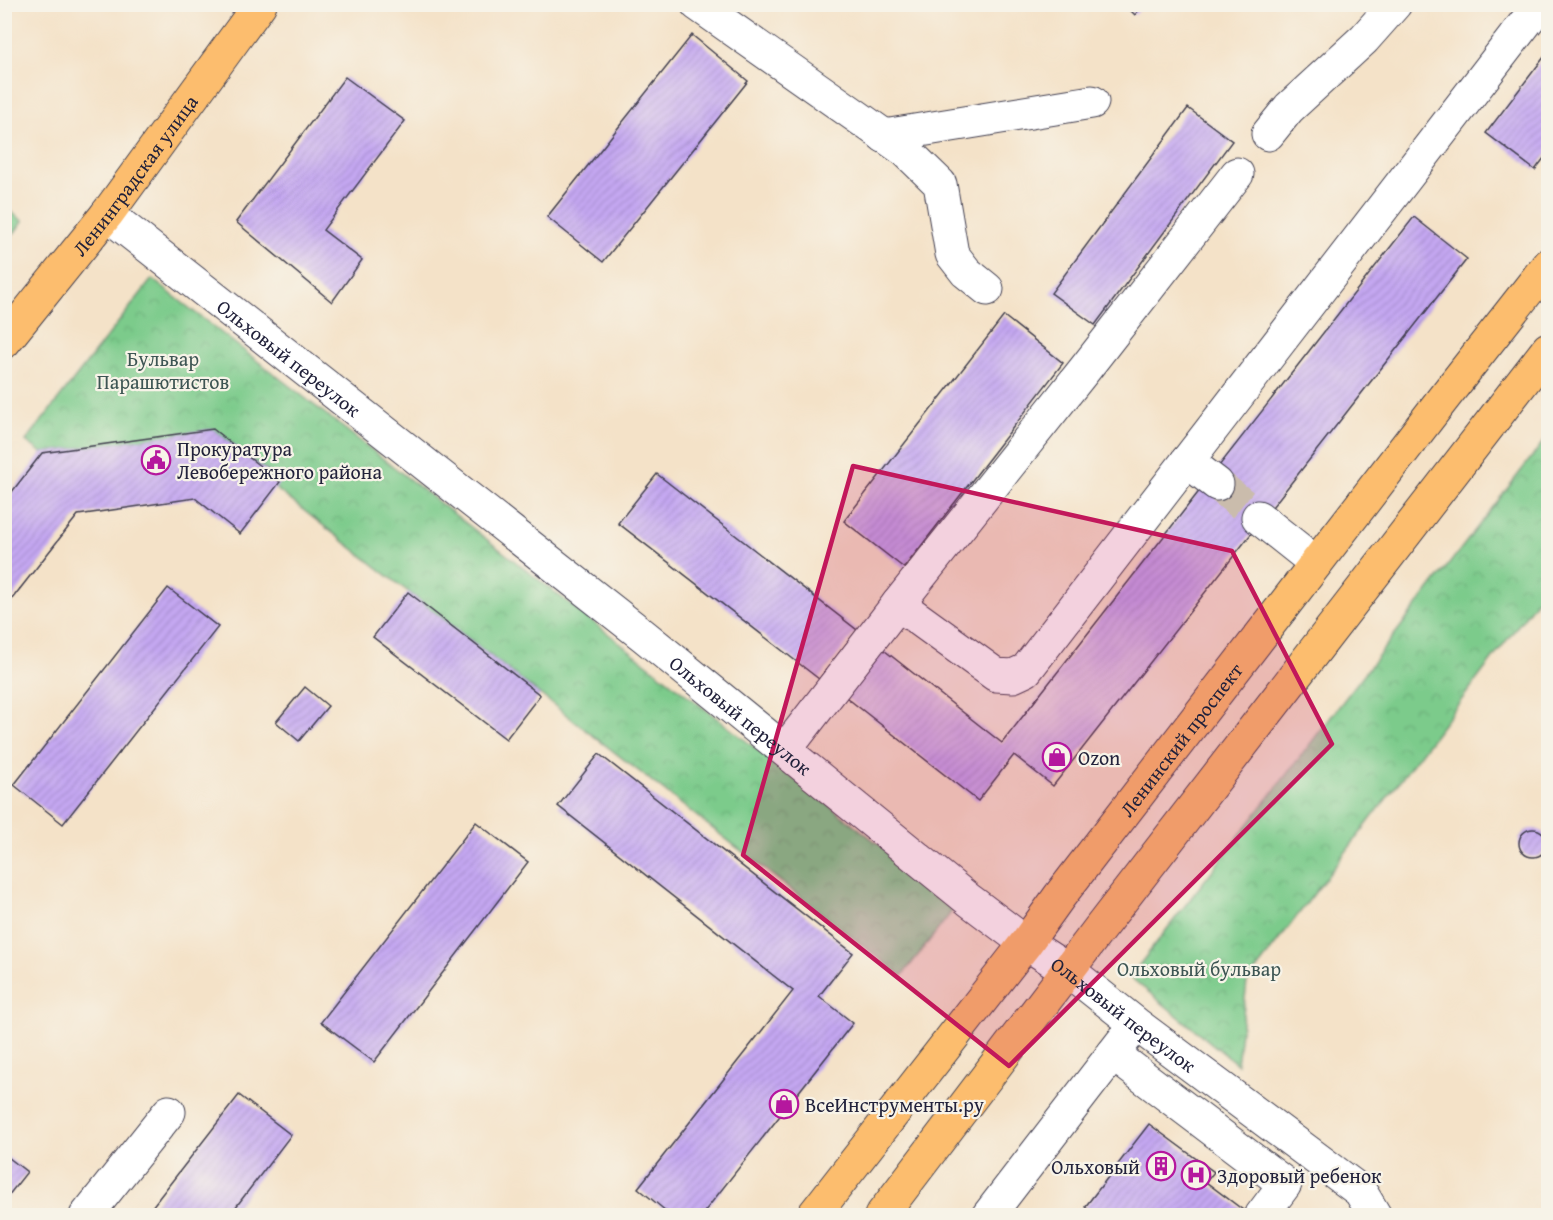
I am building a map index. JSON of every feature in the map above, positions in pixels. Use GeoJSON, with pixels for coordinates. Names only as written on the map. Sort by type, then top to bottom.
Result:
{"type":"FeatureCollection","features":[{"type":"Feature","properties":{"kind":"main road","name":"Ленинградская улица"},"geometry":{"type":"LineString","coordinates":[[4,342],[106,214],[260,4]]}},
{"type":"Feature","properties":{"kind":"main road","name":"Ленинский проспект"},"geometry":{"type":"LineString","coordinates":[[813,1215],[1026,943],[1066,887],[1548,265]]}},
{"type":"Feature","properties":{"kind":"main road"},"geometry":{"type":"LineString","coordinates":[[881,1215],[1129,890],[1548,349]]}},
{"type":"Feature","properties":{"kind":"street"},"geometry":{"type":"LineString","coordinates":[[697,4],[906,151],[940,184],[952,254],[966,272],[987,288]]}},
{"type":"Feature","properties":{"kind":"street"},"geometry":{"type":"LineString","coordinates":[[1268,135],[1289,108],[1364,39],[1395,4]]}},
{"type":"Feature","properties":{"kind":"street"},"geometry":{"type":"LineString","coordinates":[[898,604],[996,675],[1013,676],[1026,670],[1540,4]]}},
{"type":"Feature","properties":{"kind":"street"},"geometry":{"type":"LineString","coordinates":[[884,136],[1092,102]]}},
{"type":"Feature","properties":{"kind":"street"},"geometry":{"type":"LineString","coordinates":[[785,750],[1237,174]]}},
{"type":"Feature","properties":{"kind":"street","name":"Ольховый переулок"},"geometry":{"type":"LineString","coordinates":[[106,214],[634,629],[969,900],[1026,943],[1069,971],[1136,1024],[1360,1191],[1374,1215]]}},
{"type":"Feature","properties":{"kind":"street"},"geometry":{"type":"LineString","coordinates":[[1187,461],[1217,484]]}},
{"type":"Feature","properties":{"kind":"street"},"geometry":{"type":"LineString","coordinates":[[1258,517],[1316,563]]}},
{"type":"Feature","properties":{"kind":"street"},"geometry":{"type":"LineString","coordinates":[[988,1215],[1136,1024]]}},
{"type":"Feature","properties":{"kind":"street"},"geometry":{"type":"LineString","coordinates":[[1113,1054],[1285,1184],[1261,1215]]}},
{"type":"Feature","properties":{"kind":"street"},"geometry":{"type":"LineString","coordinates":[[86,1215],[169,1112]]}},
{"type":"Feature","properties":{"kind":"highlighted area"},"geometry":{"type":"Polygon","coordinates":[[[853,466],[1232,551],[1332,744],[1009,1066],[743,855],[853,466]]]}},
{"type":"Feature","properties":{"kind":"green space"},"geometry":{"type":"Polygon","coordinates":[[[4,207],[23,221],[5,246],[4,246],[4,207]]]}},
{"type":"Feature","properties":{"kind":"green space","name":"Бульвар Парашютистов"},"geometry":{"type":"Polygon","coordinates":[[[152,279],[957,905],[902,976],[275,488],[280,481],[213,429],[42,453],[26,441],[152,279]]]}},
{"type":"Feature","properties":{"kind":"green space","name":"Ольховый бульвар"},"geometry":{"type":"Polygon","coordinates":[[[1548,436],[1548,586],[1247,982],[1237,1064],[1130,977],[1548,436]]]}},
{"type":"Feature","properties":{"kind":"building"},"geometry":{"type":"Polygon","coordinates":[[[1124,4],[1144,4],[1135,15],[1124,4]]]}},
{"type":"Feature","properties":{"kind":"building"},"geometry":{"type":"Polygon","coordinates":[[[692,35],[748,81],[603,262],[547,217],[692,35]]]}},
{"type":"Feature","properties":{"kind":"building"},"geometry":{"type":"Polygon","coordinates":[[[1548,52],[1548,153],[1535,170],[1486,133],[1548,52]]]}},
{"type":"Feature","properties":{"kind":"building"},"geometry":{"type":"Polygon","coordinates":[[[345,77],[405,121],[323,230],[362,260],[332,302],[236,222],[345,77]]]}},
{"type":"Feature","properties":{"kind":"building"},"geometry":{"type":"Polygon","coordinates":[[[1188,108],[1232,141],[1095,325],[1051,293],[1188,108]]]}},
{"type":"Feature","properties":{"kind":"building"},"geometry":{"type":"Polygon","coordinates":[[[1414,217],[1467,259],[1053,786],[1014,755],[978,801],[842,694],[880,647],[1002,743],[1414,217]]]}},
{"type":"Feature","properties":{"kind":"building"},"geometry":{"type":"Polygon","coordinates":[[[1004,316],[1063,363],[904,568],[844,521],[1004,316]]]}},
{"type":"Feature","properties":{"kind":"building"},"geometry":{"type":"Polygon","coordinates":[[[213,429],[280,482],[240,534],[195,498],[78,515],[4,609],[4,502],[42,453],[213,429]]]}},
{"type":"Feature","properties":{"kind":"building"},"geometry":{"type":"Polygon","coordinates":[[[657,474],[857,630],[819,679],[618,523],[657,474]]]}},
{"type":"Feature","properties":{"kind":"building"},"geometry":{"type":"Polygon","coordinates":[[[168,588],[218,627],[63,824],[14,785],[168,588]]]}},
{"type":"Feature","properties":{"kind":"building"},"geometry":{"type":"Polygon","coordinates":[[[408,592],[540,695],[506,739],[373,637],[408,592]]]}},
{"type":"Feature","properties":{"kind":"building"},"geometry":{"type":"Polygon","coordinates":[[[305,687],[328,706],[299,741],[276,722],[305,687]]]}},
{"type":"Feature","properties":{"kind":"building"},"geometry":{"type":"Polygon","coordinates":[[[599,754],[853,953],[819,996],[853,1023],[701,1216],[672,1216],[638,1188],[793,991],[558,806],[599,754]]]}},
{"type":"Feature","properties":{"kind":"building"},"geometry":{"type":"Polygon","coordinates":[[[476,822],[528,862],[374,1062],[321,1022],[476,822]]]}},
{"type":"Feature","properties":{"kind":"building"},"geometry":{"type":"Polygon","coordinates":[[[1533,829],[1543,833],[1547,843],[1543,853],[1533,857],[1523,853],[1519,843],[1523,833],[1533,829]]]}},
{"type":"Feature","properties":{"kind":"building"},"geometry":{"type":"Polygon","coordinates":[[[239,1095],[291,1135],[229,1216],[145,1216],[239,1095]]]}},
{"type":"Feature","properties":{"kind":"building","name":"Ольховый"},"geometry":{"type":"Polygon","coordinates":[[[1149,1124],[1214,1172],[1206,1182],[1251,1216],[1096,1216],[1085,1207],[1149,1124]]]}},
{"type":"Feature","properties":{"kind":"building"},"geometry":{"type":"Polygon","coordinates":[[[4,1154],[27,1172],[4,1201],[4,1154]]]}},
{"type":"Feature","properties":{"kind":"tunnel"},"geometry":{"type":"LineString","coordinates":[[1217,484],[1258,517]]}},
{"type":"Feature","properties":{"kind":"place","name":"Прокуратура Левобережного района"},"geometry":{"type":"Point","coordinates":[156,460]}},
{"type":"Feature","properties":{"kind":"place","name":"Ozon"},"geometry":{"type":"Point","coordinates":[1057,757]}},
{"type":"Feature","properties":{"kind":"place","name":"ВсеИнструменты.ру"},"geometry":{"type":"Point","coordinates":[784,1104]}},
{"type":"Feature","properties":{"kind":"place","name":"Ольховый"},"geometry":{"type":"Point","coordinates":[1161,1166]}},
{"type":"Feature","properties":{"kind":"place","name":"Здоровый ребенок"},"geometry":{"type":"Point","coordinates":[1196,1175]}}]}
